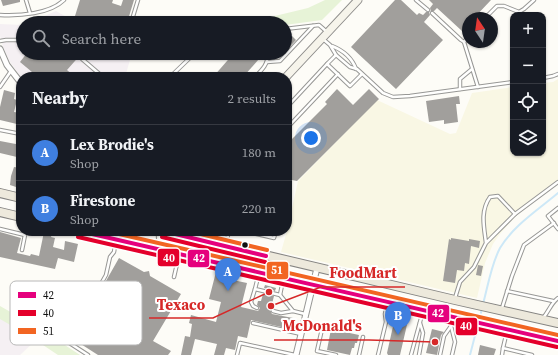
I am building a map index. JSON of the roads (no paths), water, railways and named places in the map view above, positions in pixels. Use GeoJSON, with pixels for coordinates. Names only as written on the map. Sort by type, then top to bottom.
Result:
{"type":"FeatureCollection","features":[{"type":"Feature","properties":{"kind":"main road"},"geometry":{"type":"LineString","coordinates":[[0,193],[16,197]]}},
{"type":"Feature","properties":{"kind":"main road"},"geometry":{"type":"LineString","coordinates":[[0,212],[16,216]]}},
{"type":"Feature","properties":{"kind":"main road"},"geometry":{"type":"LineString","coordinates":[[100,236],[558,341]]}},
{"type":"Feature","properties":{"kind":"main road"},"geometry":{"type":"LineString","coordinates":[[198,236],[226,245],[316,268],[497,310],[558,322]]}},
{"type":"Feature","properties":{"kind":"street"},"geometry":{"type":"LineString","coordinates":[[291,72],[358,0]]}},
{"type":"Feature","properties":{"kind":"street"},"geometry":{"type":"LineString","coordinates":[[0,49],[16,76]]}},
{"type":"Feature","properties":{"kind":"street"},"geometry":{"type":"LineString","coordinates":[[161,250],[165,236]]}},
{"type":"Feature","properties":{"kind":"street"},"geometry":{"type":"LineString","coordinates":[[161,250],[165,236]]}},
{"type":"Feature","properties":{"kind":"street"},"geometry":{"type":"LineString","coordinates":[[296,355],[316,268]]}},
{"type":"Feature","properties":{"kind":"lane"},"geometry":{"type":"LineString","coordinates":[[26,0],[30,13]]}},
{"type":"Feature","properties":{"kind":"lane"},"geometry":{"type":"LineString","coordinates":[[0,15],[19,16],[41,12],[64,0]]}},
{"type":"Feature","properties":{"kind":"lane"},"geometry":{"type":"LineString","coordinates":[[133,16],[138,0]]}},
{"type":"Feature","properties":{"kind":"lane"},"geometry":{"type":"LineString","coordinates":[[416,0],[428,10]]}},
{"type":"Feature","properties":{"kind":"lane"},"geometry":{"type":"LineString","coordinates":[[491,12],[497,6],[504,6],[519,12],[524,10],[534,0]]}},
{"type":"Feature","properties":{"kind":"lane"},"geometry":{"type":"LineString","coordinates":[[432,13],[462,40]]}},
{"type":"Feature","properties":{"kind":"lane"},"geometry":{"type":"LineString","coordinates":[[292,28],[319,25],[336,54],[350,67],[356,69],[383,93],[393,97],[405,97],[510,82]]}},
{"type":"Feature","properties":{"kind":"lane"},"geometry":{"type":"LineString","coordinates":[[292,48],[300,38],[313,26]]}},
{"type":"Feature","properties":{"kind":"lane"},"geometry":{"type":"LineString","coordinates":[[0,41],[16,40]]}},
{"type":"Feature","properties":{"kind":"lane"},"geometry":{"type":"LineString","coordinates":[[330,45],[341,50],[354,63],[356,69]]}},
{"type":"Feature","properties":{"kind":"lane"},"geometry":{"type":"LineString","coordinates":[[466,48],[478,87]]}},
{"type":"Feature","properties":{"kind":"lane"},"geometry":{"type":"LineString","coordinates":[[292,101],[336,54]]}},
{"type":"Feature","properties":{"kind":"lane"},"geometry":{"type":"LineString","coordinates":[[83,60],[97,72]]}},
{"type":"Feature","properties":{"kind":"lane"},"geometry":{"type":"LineString","coordinates":[[175,72],[187,60]]}},
{"type":"Feature","properties":{"kind":"lane"},"geometry":{"type":"LineString","coordinates":[[260,72],[267,62],[281,60]]}},
{"type":"Feature","properties":{"kind":"lane"},"geometry":{"type":"LineString","coordinates":[[327,64],[350,86],[362,74]]}},
{"type":"Feature","properties":{"kind":"lane"},"geometry":{"type":"LineString","coordinates":[[460,89],[460,79],[472,69]]}},
{"type":"Feature","properties":{"kind":"lane"},"geometry":{"type":"LineString","coordinates":[[0,87],[11,70]]}},
{"type":"Feature","properties":{"kind":"lane"},"geometry":{"type":"LineString","coordinates":[[292,123],[338,74]]}},
{"type":"Feature","properties":{"kind":"lane"},"geometry":{"type":"LineString","coordinates":[[546,77],[558,74]]}},
{"type":"Feature","properties":{"kind":"lane"},"geometry":{"type":"LineString","coordinates":[[0,130],[16,133]]}},
{"type":"Feature","properties":{"kind":"lane"},"geometry":{"type":"LineString","coordinates":[[455,300],[460,282],[474,267],[486,243],[515,214],[558,182]]}},
{"type":"Feature","properties":{"kind":"lane"},"geometry":{"type":"LineString","coordinates":[[486,243],[483,221],[484,209],[490,197],[498,196],[515,214]]}},
{"type":"Feature","properties":{"kind":"lane"},"geometry":{"type":"LineString","coordinates":[[558,208],[548,216],[558,229]]}},
{"type":"Feature","properties":{"kind":"lane"},"geometry":{"type":"LineString","coordinates":[[497,310],[507,291],[518,257],[524,245],[554,223]]}},
{"type":"Feature","properties":{"kind":"lane"},"geometry":{"type":"LineString","coordinates":[[0,229],[16,233]]}},
{"type":"Feature","properties":{"kind":"lane"},"geometry":{"type":"LineString","coordinates":[[22,250],[25,236]]}},
{"type":"Feature","properties":{"kind":"lane"},"geometry":{"type":"LineString","coordinates":[[226,245],[228,236]]}},
{"type":"Feature","properties":{"kind":"lane"},"geometry":{"type":"LineString","coordinates":[[265,236],[274,238],[275,236]]}},
{"type":"Feature","properties":{"kind":"lane"},"geometry":{"type":"LineString","coordinates":[[103,281],[106,275],[110,257],[114,252],[116,240]]}},
{"type":"Feature","properties":{"kind":"lane"},"geometry":{"type":"LineString","coordinates":[[174,277],[180,254]]}},
{"type":"Feature","properties":{"kind":"lane"},"geometry":{"type":"LineString","coordinates":[[256,308],[251,302],[259,273]]}},
{"type":"Feature","properties":{"kind":"lane"},"geometry":{"type":"LineString","coordinates":[[280,295],[284,278]]}},
{"type":"Feature","properties":{"kind":"lane"},"geometry":{"type":"LineString","coordinates":[[255,289],[280,295],[293,311]]}},
{"type":"Feature","properties":{"kind":"lane"},"geometry":{"type":"LineString","coordinates":[[507,291],[553,301]]}},
{"type":"Feature","properties":{"kind":"lane"},"geometry":{"type":"LineString","coordinates":[[542,319],[548,312],[553,301],[558,298]]}},
{"type":"Feature","properties":{"kind":"lane"},"geometry":{"type":"LineString","coordinates":[[378,355],[386,322],[385,314],[388,302]]}},
{"type":"Feature","properties":{"kind":"lane"},"geometry":{"type":"LineString","coordinates":[[411,355],[423,310]]}},
{"type":"Feature","properties":{"kind":"lane"},"geometry":{"type":"LineString","coordinates":[[273,311],[281,313],[293,311],[306,314]]}},
{"type":"Feature","properties":{"kind":"lane"},"geometry":{"type":"LineString","coordinates":[[440,355],[444,336],[451,326],[453,317]]}},
{"type":"Feature","properties":{"kind":"lane"},"geometry":{"type":"LineString","coordinates":[[253,323],[301,334]]}},
{"type":"Feature","properties":{"kind":"lane"},"geometry":{"type":"LineString","coordinates":[[419,355],[423,333],[420,323]]}},
{"type":"Feature","properties":{"kind":"lane"},"geometry":{"type":"LineString","coordinates":[[303,325],[322,329],[317,351],[336,355]]}},
{"type":"Feature","properties":{"kind":"lane"},"geometry":{"type":"LineString","coordinates":[[451,326],[455,342],[452,355]]}},
{"type":"Feature","properties":{"kind":"lane"},"geometry":{"type":"LineString","coordinates":[[502,355],[508,329]]}},
{"type":"Feature","properties":{"kind":"lane"},"geometry":{"type":"LineString","coordinates":[[359,355],[363,337]]}},
{"type":"Feature","properties":{"kind":"lane"},"geometry":{"type":"LineString","coordinates":[[237,355],[240,343],[296,355]]}},
{"type":"Feature","properties":{"kind":"lane"},"geometry":{"type":"LineString","coordinates":[[73,345],[88,355]]}},
{"type":"Feature","properties":{"kind":"lane"},"geometry":{"type":"LineString","coordinates":[[503,348],[532,355]]}},
{"type":"Feature","properties":{"kind":"waterway"},"geometry":{"type":"LineString","coordinates":[[483,304],[492,268],[500,248],[519,225],[558,193]]}},
{"type":"Feature","properties":{"kind":"waterway"},"geometry":{"type":"LineString","coordinates":[[479,320],[482,309]]}},
{"type":"Feature","properties":{"kind":"waterway"},"geometry":{"type":"LineString","coordinates":[[470,355],[478,324]]}},
{"type":"Feature","properties":{"kind":"place","name":"Lex Brodie's"},"geometry":{"type":"Point","coordinates":[228,291]}},
{"type":"Feature","properties":{"kind":"place","name":"Texaco"},"geometry":{"type":"Point","coordinates":[269,292]}},
{"type":"Feature","properties":{"kind":"place","name":"FoodMart"},"geometry":{"type":"Point","coordinates":[271,306]}},
{"type":"Feature","properties":{"kind":"place","name":"Firestone"},"geometry":{"type":"Point","coordinates":[398,335]}},
{"type":"Feature","properties":{"kind":"place","name":"McDonald's"},"geometry":{"type":"Point","coordinates":[435,342]}}]}
